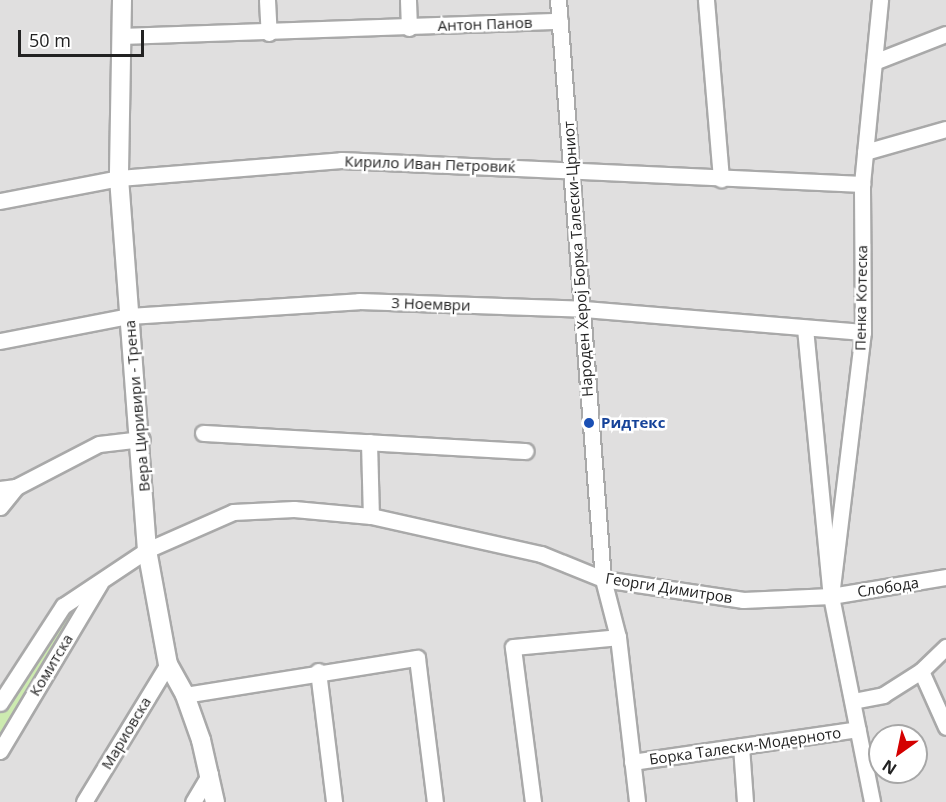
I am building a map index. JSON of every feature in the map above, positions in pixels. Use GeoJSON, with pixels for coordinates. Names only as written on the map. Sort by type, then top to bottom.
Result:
{"type":"FeatureCollection","features":[{"type":"Feature","properties":{"kind":"street","name":"Вера Циривири - Трена"},"geometry":{"type":"LineString","coordinates":[[122,0],[119,178],[129,316],[142,438],[147,550],[168,664],[185,695],[210,774],[215,802]]}},
{"type":"Feature","properties":{"kind":"street"},"geometry":{"type":"LineString","coordinates":[[267,0],[269,33]]}},
{"type":"Feature","properties":{"kind":"street"},"geometry":{"type":"LineString","coordinates":[[408,0],[409,28]]}},
{"type":"Feature","properties":{"kind":"street","name":"Народен Херој Борка Талески-Црниот"},"geometry":{"type":"LineString","coordinates":[[558,0],[585,309],[589,423],[603,579],[618,637],[637,802]]}},
{"type":"Feature","properties":{"kind":"street"},"geometry":{"type":"LineString","coordinates":[[706,0],[721,178]]}},
{"type":"Feature","properties":{"kind":"street","name":"Пенка Котеска"},"geometry":{"type":"LineString","coordinates":[[831,596],[863,332],[862,184],[880,0]]}},
{"type":"Feature","properties":{"kind":"street","name":"Антон Панов"},"geometry":{"type":"LineString","coordinates":[[121,36],[269,33],[560,21]]}},
{"type":"Feature","properties":{"kind":"street"},"geometry":{"type":"LineString","coordinates":[[874,62],[946,34]]}},
{"type":"Feature","properties":{"kind":"street"},"geometry":{"type":"LineString","coordinates":[[865,152],[946,129],[946,136]]}},
{"type":"Feature","properties":{"kind":"street","name":"Кирило Иван Петровиќ"},"geometry":{"type":"LineString","coordinates":[[0,201],[119,178],[341,160],[862,184]]}},
{"type":"Feature","properties":{"kind":"street","name":"3 Ноември"},"geometry":{"type":"LineString","coordinates":[[0,341],[129,316],[359,301],[585,309],[863,332]]}},
{"type":"Feature","properties":{"kind":"street","name":"Пенка Котеска"},"geometry":{"type":"LineString","coordinates":[[805,328],[831,596],[872,802]]}},
{"type":"Feature","properties":{"kind":"street"},"geometry":{"type":"LineString","coordinates":[[203,433],[525,451]]}},
{"type":"Feature","properties":{"kind":"street"},"geometry":{"type":"LineString","coordinates":[[0,489],[16,487],[99,444],[142,438]]}},
{"type":"Feature","properties":{"kind":"street"},"geometry":{"type":"LineString","coordinates":[[369,442],[371,516]]}},
{"type":"Feature","properties":{"kind":"street"},"geometry":{"type":"LineString","coordinates":[[0,507],[16,487]]}},
{"type":"Feature","properties":{"kind":"street","name":"Георги Димитров"},"geometry":{"type":"LineString","coordinates":[[0,703],[63,606],[147,550],[233,512],[294,509],[371,516],[541,554],[603,579],[743,600],[831,596]]}},
{"type":"Feature","properties":{"kind":"street","name":"Слобода"},"geometry":{"type":"LineString","coordinates":[[831,596],[946,577]]}},
{"type":"Feature","properties":{"kind":"street","name":"Комитска"},"geometry":{"type":"LineString","coordinates":[[0,751],[102,580]]}},
{"type":"Feature","properties":{"kind":"street"},"geometry":{"type":"LineString","coordinates":[[533,802],[513,647],[618,637]]}},
{"type":"Feature","properties":{"kind":"street"},"geometry":{"type":"LineString","coordinates":[[853,700],[883,695],[921,671],[946,647]]}},
{"type":"Feature","properties":{"kind":"street"},"geometry":{"type":"LineString","coordinates":[[185,695],[318,671],[417,658],[435,802]]}},
{"type":"Feature","properties":{"kind":"street","name":"Мариовска"},"geometry":{"type":"LineString","coordinates":[[84,802],[168,664]]}},
{"type":"Feature","properties":{"kind":"street"},"geometry":{"type":"LineString","coordinates":[[318,671],[334,802]]}},
{"type":"Feature","properties":{"kind":"street"},"geometry":{"type":"LineString","coordinates":[[921,671],[946,727]]}},
{"type":"Feature","properties":{"kind":"street","name":"Борка Талески-Модерното"},"geometry":{"type":"LineString","coordinates":[[632,762],[858,729]]}},
{"type":"Feature","properties":{"kind":"street"},"geometry":{"type":"LineString","coordinates":[[741,746],[745,802]]}},
{"type":"Feature","properties":{"kind":"street"},"geometry":{"type":"LineString","coordinates":[[193,802],[210,774]]}},
{"type":"Feature","properties":{"kind":"shaded area"},"geometry":{"type":"Polygon","coordinates":[[[0,0],[946,0],[946,802],[0,802],[0,0]]]}},
{"type":"Feature","properties":{"kind":"green space"},"geometry":{"type":"Polygon","coordinates":[[[102,580],[0,751],[0,703],[63,606],[102,580]]]}},
{"type":"Feature","properties":{"kind":"place","name":"Ридтекс"},"geometry":{"type":"Point","coordinates":[589,423]}}]}
